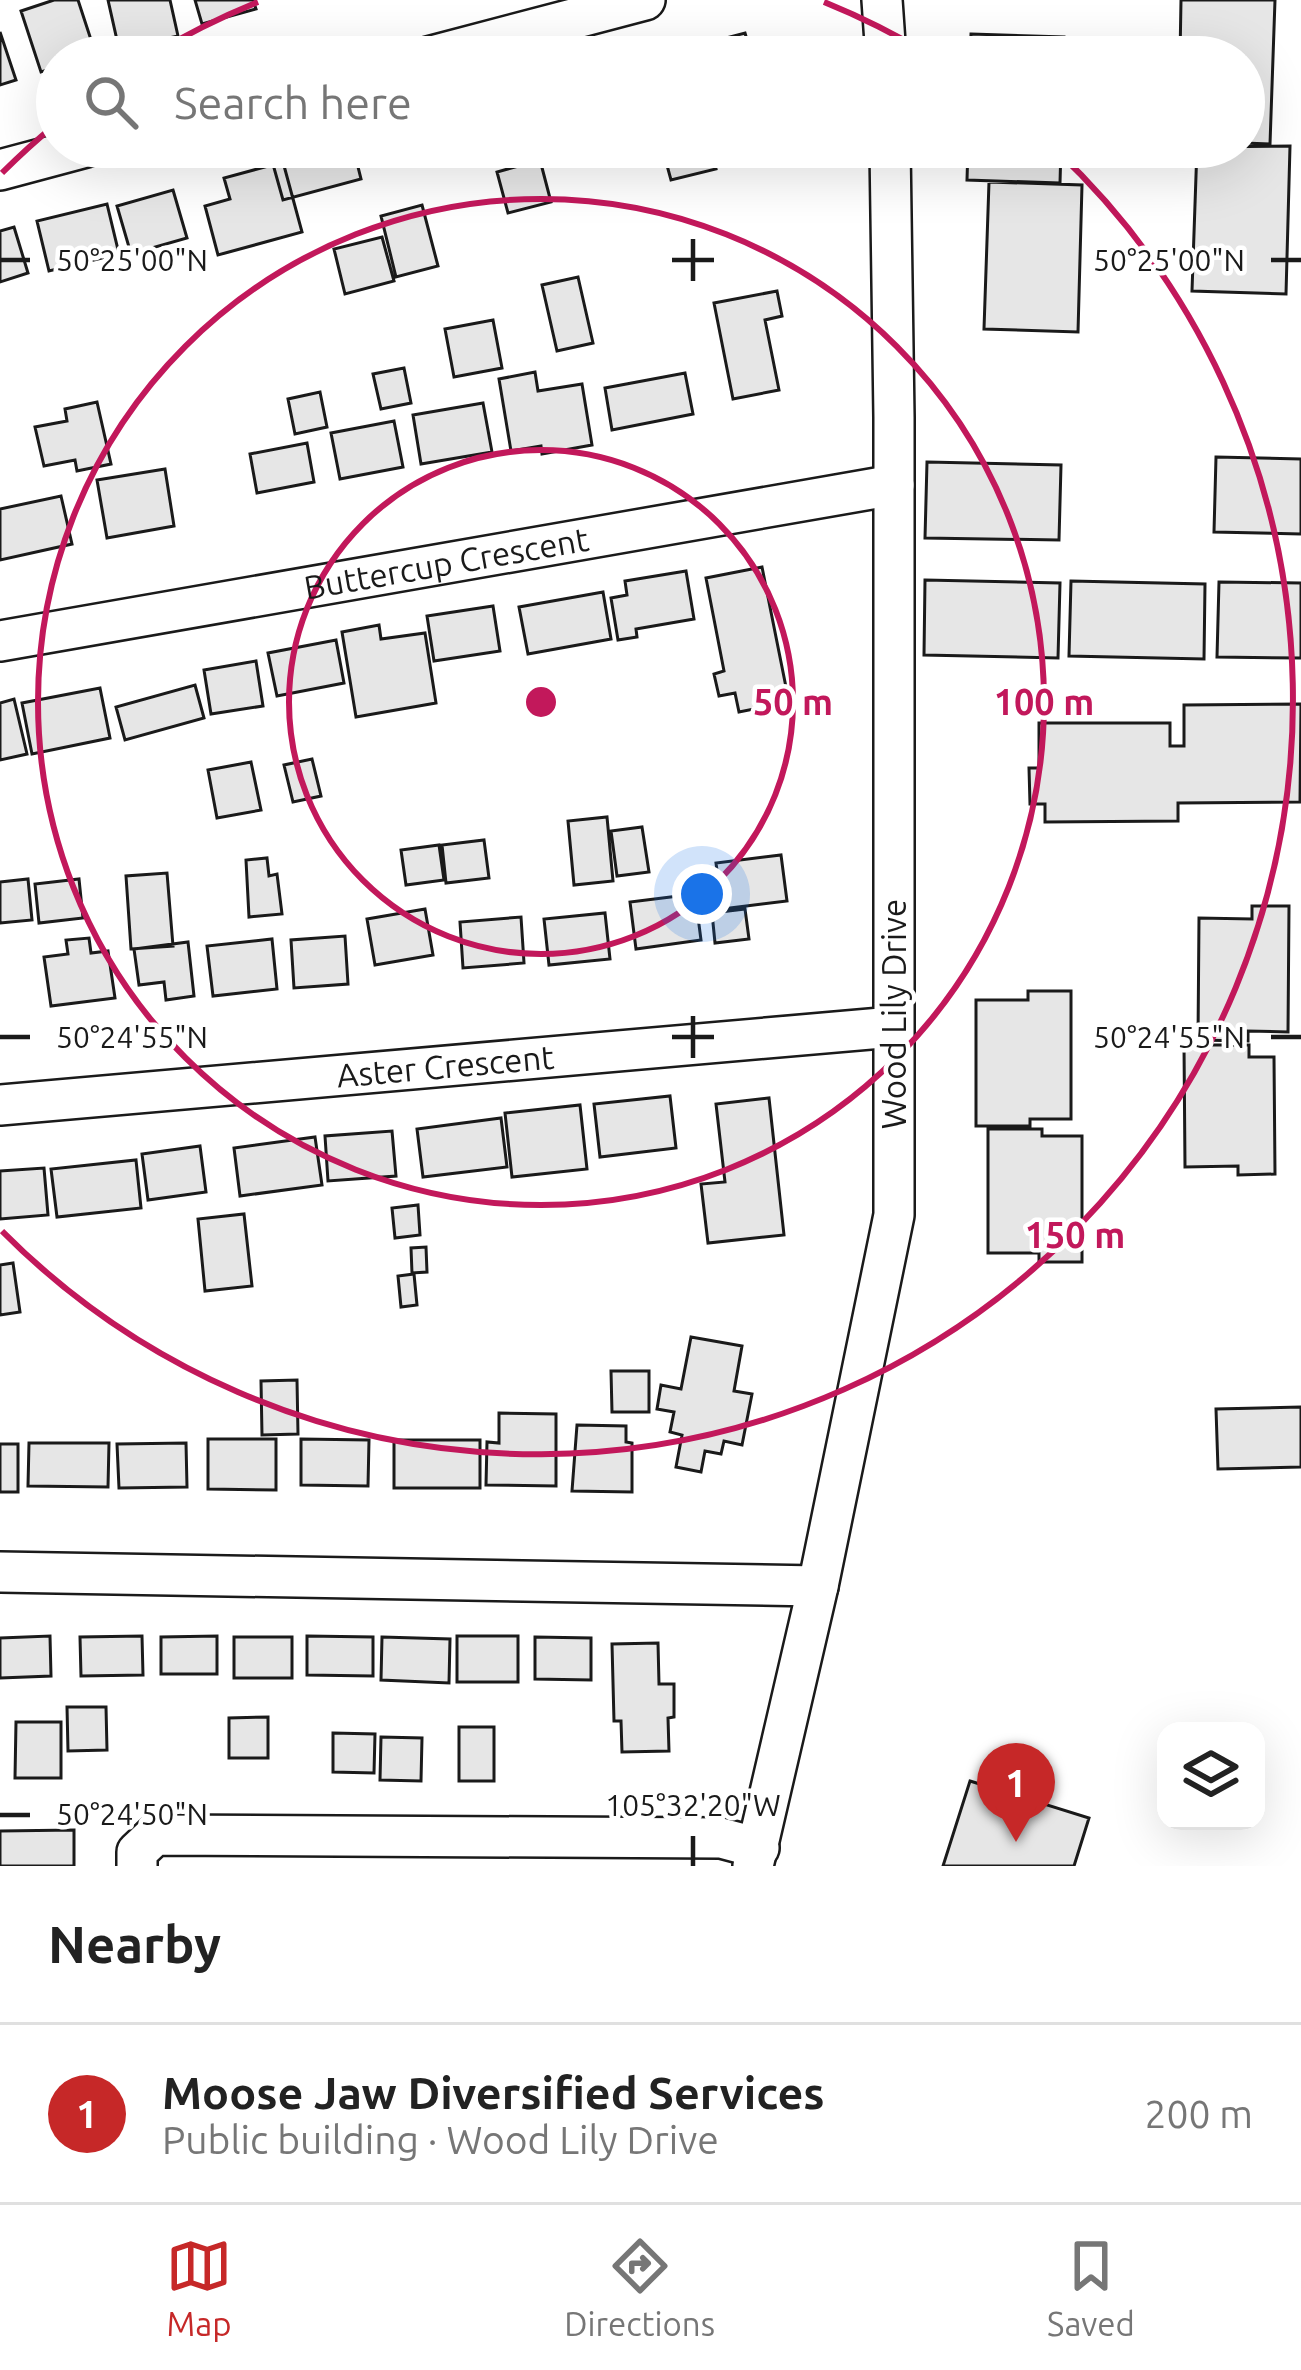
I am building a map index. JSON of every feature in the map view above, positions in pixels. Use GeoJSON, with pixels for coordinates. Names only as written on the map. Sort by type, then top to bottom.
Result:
{"type":"FeatureCollection","features":[{"type":"Feature","properties":{"kind":"street"},"geometry":{"type":"LineString","coordinates":[[508,36],[645,0]]}},
{"type":"Feature","properties":{"kind":"street"},"geometry":{"type":"LineString","coordinates":[[882,0],[885,36]]}},
{"type":"Feature","properties":{"kind":"street"},"geometry":{"type":"LineString","coordinates":[[0,170],[36,160]]}},
{"type":"Feature","properties":{"kind":"street","name":"Wood Lily Drive"},"geometry":{"type":"LineString","coordinates":[[756,1857],[818,1586],[894,1215],[890,168]]}},
{"type":"Feature","properties":{"kind":"street","name":"Buttercup Crescent"},"geometry":{"type":"LineString","coordinates":[[0,641],[894,485]]}},
{"type":"Feature","properties":{"kind":"street","name":"Aster Crescent"},"geometry":{"type":"LineString","coordinates":[[0,1106],[893,1027]]}},
{"type":"Feature","properties":{"kind":"street"},"geometry":{"type":"LineString","coordinates":[[0,1572],[818,1586]]}},
{"type":"Feature","properties":{"kind":"street"},"geometry":{"type":"LineString","coordinates":[[137,1866],[137,1852],[155,1835],[375,1851],[627,1852],[722,1838],[756,1857]]}},
{"type":"Feature","properties":{"kind":"building"},"geometry":{"type":"Polygon","coordinates":[[[54,0],[78,0],[90,36],[36,36],[36,57],[21,11],[54,0]]]}},
{"type":"Feature","properties":{"kind":"building"},"geometry":{"type":"Polygon","coordinates":[[[108,0],[170,0],[178,36],[116,36],[108,0]]]}},
{"type":"Feature","properties":{"kind":"building"},"geometry":{"type":"Polygon","coordinates":[[[195,0],[253,0],[256,9],[202,24],[195,0]]]}},
{"type":"Feature","properties":{"kind":"building"},"geometry":{"type":"Polygon","coordinates":[[[1181,0],[1275,0],[1270,144],[1265,144],[1265,36],[1180,36],[1181,0]]]}},
{"type":"Feature","properties":{"kind":"building"},"geometry":{"type":"Polygon","coordinates":[[[0,32],[16,80],[0,85],[0,32]]]}},
{"type":"Feature","properties":{"kind":"building"},"geometry":{"type":"Polygon","coordinates":[[[1265,146],[1290,146],[1286,294],[1192,291],[1196,168],[1265,168],[1265,146]]]}},
{"type":"Feature","properties":{"kind":"building"},"geometry":{"type":"Polygon","coordinates":[[[261,168],[285,168],[302,232],[218,255],[205,206],[230,199],[224,178],[261,168]]]}},
{"type":"Feature","properties":{"kind":"building"},"geometry":{"type":"Polygon","coordinates":[[[274,168],[358,168],[361,179],[283,200],[274,168]]]}},
{"type":"Feature","properties":{"kind":"building"},"geometry":{"type":"Polygon","coordinates":[[[542,168],[551,202],[508,213],[497,172],[542,168]]]}},
{"type":"Feature","properties":{"kind":"building"},"geometry":{"type":"Polygon","coordinates":[[[668,168],[716,168],[716,169],[671,180],[668,168]]]}},
{"type":"Feature","properties":{"kind":"building"},"geometry":{"type":"Polygon","coordinates":[[[967,168],[1060,168],[1060,183],[967,180],[967,168]]]}},
{"type":"Feature","properties":{"kind":"building"},"geometry":{"type":"Polygon","coordinates":[[[989,182],[1082,185],[1078,332],[984,329],[989,182]]]}},
{"type":"Feature","properties":{"kind":"building"},"geometry":{"type":"Polygon","coordinates":[[[173,190],[187,238],[131,254],[117,206],[173,190]]]}},
{"type":"Feature","properties":{"kind":"building"},"geometry":{"type":"Polygon","coordinates":[[[107,204],[119,254],[49,271],[37,221],[107,204]]]}},
{"type":"Feature","properties":{"kind":"building"},"geometry":{"type":"Polygon","coordinates":[[[422,205],[438,266],[396,277],[381,216],[422,205]]]}},
{"type":"Feature","properties":{"kind":"building"},"geometry":{"type":"Polygon","coordinates":[[[14,227],[28,273],[0,282],[0,231],[14,227]]]}},
{"type":"Feature","properties":{"kind":"building"},"geometry":{"type":"Polygon","coordinates":[[[382,237],[394,281],[345,294],[334,249],[382,237]]]}},
{"type":"Feature","properties":{"kind":"building"},"geometry":{"type":"Polygon","coordinates":[[[578,277],[593,343],[557,351],[542,285],[578,277]]]}},
{"type":"Feature","properties":{"kind":"building"},"geometry":{"type":"Polygon","coordinates":[[[777,291],[782,316],[765,320],[779,390],[733,399],[714,303],[777,291]]]}},
{"type":"Feature","properties":{"kind":"building"},"geometry":{"type":"Polygon","coordinates":[[[493,320],[502,368],[454,377],[445,329],[493,320]]]}},
{"type":"Feature","properties":{"kind":"building"},"geometry":{"type":"Polygon","coordinates":[[[404,368],[411,403],[381,409],[373,374],[404,368]]]}},
{"type":"Feature","properties":{"kind":"building"},"geometry":{"type":"Polygon","coordinates":[[[535,372],[538,391],[582,384],[592,445],[542,454],[541,446],[511,451],[499,379],[535,372]]]}},
{"type":"Feature","properties":{"kind":"building"},"geometry":{"type":"Polygon","coordinates":[[[685,373],[693,414],[612,430],[605,388],[685,373]]]}},
{"type":"Feature","properties":{"kind":"building"},"geometry":{"type":"Polygon","coordinates":[[[320,392],[327,427],[295,434],[288,399],[320,392]]]}},
{"type":"Feature","properties":{"kind":"building"},"geometry":{"type":"Polygon","coordinates":[[[97,402],[111,464],[77,471],[75,460],[44,466],[35,427],[67,421],[65,409],[97,402]]]}},
{"type":"Feature","properties":{"kind":"building"},"geometry":{"type":"Polygon","coordinates":[[[483,403],[492,452],[421,464],[413,415],[483,403]]]}},
{"type":"Feature","properties":{"kind":"building"},"geometry":{"type":"Polygon","coordinates":[[[394,421],[403,467],[340,479],[331,433],[394,421]]]}},
{"type":"Feature","properties":{"kind":"building"},"geometry":{"type":"Polygon","coordinates":[[[307,443],[314,482],[257,493],[250,454],[307,443]]]}},
{"type":"Feature","properties":{"kind":"building"},"geometry":{"type":"Polygon","coordinates":[[[1216,457],[1301,459],[1301,534],[1214,532],[1216,457]]]}},
{"type":"Feature","properties":{"kind":"building"},"geometry":{"type":"Polygon","coordinates":[[[927,462],[1061,465],[1059,540],[925,538],[927,462]]]}},
{"type":"Feature","properties":{"kind":"building"},"geometry":{"type":"Polygon","coordinates":[[[165,469],[174,526],[107,538],[97,480],[165,469]]]}},
{"type":"Feature","properties":{"kind":"building"},"geometry":{"type":"Polygon","coordinates":[[[61,496],[72,544],[0,560],[0,509],[61,496]]]}},
{"type":"Feature","properties":{"kind":"building"},"geometry":{"type":"Polygon","coordinates":[[[762,567],[789,702],[739,712],[735,693],[719,696],[714,674],[724,671],[706,578],[762,567]]]}},
{"type":"Feature","properties":{"kind":"building"},"geometry":{"type":"Polygon","coordinates":[[[686,571],[694,619],[636,629],[637,637],[618,640],[611,598],[627,595],[625,581],[686,571]]]}},
{"type":"Feature","properties":{"kind":"building"},"geometry":{"type":"Polygon","coordinates":[[[925,580],[1060,583],[1058,658],[924,655],[925,580]]]}},
{"type":"Feature","properties":{"kind":"building"},"geometry":{"type":"Polygon","coordinates":[[[1071,581],[1205,584],[1204,659],[1069,656],[1071,581]]]}},
{"type":"Feature","properties":{"kind":"building"},"geometry":{"type":"Polygon","coordinates":[[[1219,582],[1301,583],[1301,658],[1217,657],[1219,582]]]}},
{"type":"Feature","properties":{"kind":"building"},"geometry":{"type":"Polygon","coordinates":[[[603,592],[611,639],[528,654],[519,607],[603,592]]]}},
{"type":"Feature","properties":{"kind":"building"},"geometry":{"type":"Polygon","coordinates":[[[493,606],[500,651],[434,661],[427,616],[493,606]]]}},
{"type":"Feature","properties":{"kind":"building"},"geometry":{"type":"Polygon","coordinates":[[[379,625],[381,639],[425,633],[436,703],[356,717],[342,632],[379,625]]]}},
{"type":"Feature","properties":{"kind":"building"},"geometry":{"type":"Polygon","coordinates":[[[336,640],[344,683],[277,696],[268,653],[336,640]]]}},
{"type":"Feature","properties":{"kind":"building"},"geometry":{"type":"Polygon","coordinates":[[[256,661],[263,706],[211,714],[204,670],[256,661]]]}},
{"type":"Feature","properties":{"kind":"building"},"geometry":{"type":"Polygon","coordinates":[[[195,685],[204,718],[125,740],[116,707],[195,685]]]}},
{"type":"Feature","properties":{"kind":"building"},"geometry":{"type":"Polygon","coordinates":[[[100,688],[110,738],[32,754],[22,703],[100,688]]]}},
{"type":"Feature","properties":{"kind":"building"},"geometry":{"type":"Polygon","coordinates":[[[14,699],[27,754],[0,760],[0,703],[14,699]]]}},
{"type":"Feature","properties":{"kind":"building"},"geometry":{"type":"Polygon","coordinates":[[[1301,704],[1300,802],[1178,803],[1178,821],[1045,822],[1045,804],[1030,804],[1029,768],[1039,768],[1039,723],[1170,723],[1170,746],[1184,746],[1184,705],[1301,704]]]}},
{"type":"Feature","properties":{"kind":"building"},"geometry":{"type":"Polygon","coordinates":[[[312,759],[321,796],[293,802],[284,765],[312,759]]]}},
{"type":"Feature","properties":{"kind":"building"},"geometry":{"type":"Polygon","coordinates":[[[251,762],[261,810],[217,818],[208,770],[251,762]]]}},
{"type":"Feature","properties":{"kind":"building"},"geometry":{"type":"Polygon","coordinates":[[[607,817],[613,881],[574,885],[568,821],[607,817]]]}},
{"type":"Feature","properties":{"kind":"building"},"geometry":{"type":"Polygon","coordinates":[[[642,827],[649,872],[617,876],[611,831],[642,827]]]}},
{"type":"Feature","properties":{"kind":"building"},"geometry":{"type":"Polygon","coordinates":[[[484,840],[489,878],[446,883],[442,845],[484,840]]]}},
{"type":"Feature","properties":{"kind":"building"},"geometry":{"type":"Polygon","coordinates":[[[439,845],[444,880],[406,885],[401,850],[439,845]]]}},
{"type":"Feature","properties":{"kind":"building"},"geometry":{"type":"Polygon","coordinates":[[[781,855],[787,901],[722,909],[716,863],[781,855]]]}},
{"type":"Feature","properties":{"kind":"building"},"geometry":{"type":"Polygon","coordinates":[[[267,858],[269,876],[277,874],[282,914],[249,917],[246,860],[267,858]]]}},
{"type":"Feature","properties":{"kind":"building"},"geometry":{"type":"Polygon","coordinates":[[[167,873],[173,946],[131,949],[126,876],[167,873]]]}},
{"type":"Feature","properties":{"kind":"building"},"geometry":{"type":"Polygon","coordinates":[[[28,879],[32,920],[0,923],[0,882],[28,879]]]}},
{"type":"Feature","properties":{"kind":"building"},"geometry":{"type":"Polygon","coordinates":[[[79,879],[83,918],[39,923],[35,884],[79,879]]]}},
{"type":"Feature","properties":{"kind":"building"},"geometry":{"type":"Polygon","coordinates":[[[695,894],[701,940],[636,949],[630,902],[695,894]]]}},
{"type":"Feature","properties":{"kind":"building"},"geometry":{"type":"Polygon","coordinates":[[[1252,906],[1289,906],[1288,1032],[1248,1031],[1248,1041],[1198,1040],[1199,918],[1252,919],[1252,906]]]}},
{"type":"Feature","properties":{"kind":"building"},"geometry":{"type":"Polygon","coordinates":[[[425,909],[433,955],[375,965],[367,919],[425,909]]]}},
{"type":"Feature","properties":{"kind":"building"},"geometry":{"type":"Polygon","coordinates":[[[745,909],[749,939],[715,943],[712,913],[745,909]]]}},
{"type":"Feature","properties":{"kind":"building"},"geometry":{"type":"Polygon","coordinates":[[[605,913],[610,959],[549,965],[544,919],[605,913]]]}},
{"type":"Feature","properties":{"kind":"building"},"geometry":{"type":"Polygon","coordinates":[[[521,917],[524,963],[463,968],[460,922],[521,917]]]}},
{"type":"Feature","properties":{"kind":"building"},"geometry":{"type":"Polygon","coordinates":[[[345,936],[348,984],[294,988],[291,940],[345,936]]]}},
{"type":"Feature","properties":{"kind":"building"},"geometry":{"type":"Polygon","coordinates":[[[89,938],[91,953],[108,951],[115,998],[51,1006],[44,957],[68,954],[66,940],[89,938]]]}},
{"type":"Feature","properties":{"kind":"building"},"geometry":{"type":"Polygon","coordinates":[[[272,939],[277,989],[213,996],[207,946],[272,939]]]}},
{"type":"Feature","properties":{"kind":"building"},"geometry":{"type":"Polygon","coordinates":[[[188,942],[194,996],[166,1000],[164,982],[139,985],[134,949],[188,942]]]}},
{"type":"Feature","properties":{"kind":"building"},"geometry":{"type":"Polygon","coordinates":[[[1028,991],[1071,991],[1071,1119],[1030,1119],[1030,1126],[976,1126],[976,1000],[1028,1000],[1028,991]]]}},
{"type":"Feature","properties":{"kind":"building"},"geometry":{"type":"Polygon","coordinates":[[[1184,1045],[1249,1045],[1249,1057],[1274,1057],[1275,1174],[1238,1175],[1238,1166],[1185,1167],[1184,1045]]]}},
{"type":"Feature","properties":{"kind":"building"},"geometry":{"type":"Polygon","coordinates":[[[670,1096],[676,1148],[600,1157],[594,1104],[670,1096]]]}},
{"type":"Feature","properties":{"kind":"building"},"geometry":{"type":"Polygon","coordinates":[[[769,1098],[784,1235],[708,1243],[701,1184],[725,1182],[716,1104],[769,1098]]]}},
{"type":"Feature","properties":{"kind":"building"},"geometry":{"type":"Polygon","coordinates":[[[580,1105],[587,1169],[512,1177],[505,1113],[580,1105]]]}},
{"type":"Feature","properties":{"kind":"building"},"geometry":{"type":"Polygon","coordinates":[[[501,1118],[507,1167],[423,1177],[417,1129],[501,1118]]]}},
{"type":"Feature","properties":{"kind":"building"},"geometry":{"type":"Polygon","coordinates":[[[988,1129],[1042,1129],[1042,1136],[1082,1136],[1082,1262],[1039,1262],[1039,1253],[988,1253],[988,1129]]]}},
{"type":"Feature","properties":{"kind":"building"},"geometry":{"type":"Polygon","coordinates":[[[392,1131],[396,1176],[328,1181],[325,1136],[392,1131]]]}},
{"type":"Feature","properties":{"kind":"building"},"geometry":{"type":"Polygon","coordinates":[[[315,1137],[322,1185],[240,1196],[234,1148],[315,1137]]]}},
{"type":"Feature","properties":{"kind":"building"},"geometry":{"type":"Polygon","coordinates":[[[200,1146],[206,1192],[148,1200],[142,1154],[200,1146]]]}},
{"type":"Feature","properties":{"kind":"building"},"geometry":{"type":"Polygon","coordinates":[[[136,1160],[141,1208],[57,1217],[51,1169],[136,1160]]]}},
{"type":"Feature","properties":{"kind":"building"},"geometry":{"type":"Polygon","coordinates":[[[44,1168],[48,1215],[0,1219],[0,1171],[44,1168]]]}},
{"type":"Feature","properties":{"kind":"building"},"geometry":{"type":"Polygon","coordinates":[[[418,1205],[420,1235],[395,1238],[392,1208],[418,1205]]]}},
{"type":"Feature","properties":{"kind":"building"},"geometry":{"type":"Polygon","coordinates":[[[244,1214],[252,1286],[205,1291],[198,1219],[244,1214]]]}},
{"type":"Feature","properties":{"kind":"building"},"geometry":{"type":"Polygon","coordinates":[[[426,1247],[427,1272],[412,1273],[411,1248],[426,1247]]]}},
{"type":"Feature","properties":{"kind":"building"},"geometry":{"type":"Polygon","coordinates":[[[13,1263],[20,1312],[0,1315],[0,1265],[13,1263]]]}},
{"type":"Feature","properties":{"kind":"building"},"geometry":{"type":"Polygon","coordinates":[[[414,1274],[417,1305],[401,1307],[398,1276],[414,1274]]]}},
{"type":"Feature","properties":{"kind":"building"},"geometry":{"type":"Polygon","coordinates":[[[691,1337],[742,1346],[734,1391],[752,1394],[742,1445],[724,1441],[721,1454],[705,1451],[701,1472],[676,1467],[682,1435],[670,1432],[674,1412],[657,1409],[661,1385],[681,1389],[691,1337]]]}},
{"type":"Feature","properties":{"kind":"building"},"geometry":{"type":"Polygon","coordinates":[[[611,1371],[649,1371],[649,1412],[612,1412],[611,1371]]]}},
{"type":"Feature","properties":{"kind":"building"},"geometry":{"type":"Polygon","coordinates":[[[297,1380],[298,1434],[262,1435],[261,1381],[297,1380]]]}},
{"type":"Feature","properties":{"kind":"building"},"geometry":{"type":"Polygon","coordinates":[[[1301,1407],[1301,1467],[1218,1469],[1216,1409],[1301,1407]]]}},
{"type":"Feature","properties":{"kind":"building"},"geometry":{"type":"Polygon","coordinates":[[[499,1413],[556,1414],[556,1486],[486,1485],[487,1442],[499,1443],[499,1413]]]}},
{"type":"Feature","properties":{"kind":"building"},"geometry":{"type":"Polygon","coordinates":[[[577,1425],[626,1426],[626,1442],[632,1443],[632,1492],[572,1491],[577,1425]]]}},
{"type":"Feature","properties":{"kind":"building"},"geometry":{"type":"Polygon","coordinates":[[[208,1439],[276,1439],[276,1490],[208,1489],[208,1439]]]}},
{"type":"Feature","properties":{"kind":"building"},"geometry":{"type":"Polygon","coordinates":[[[301,1439],[369,1440],[368,1486],[301,1485],[301,1439]]]}},
{"type":"Feature","properties":{"kind":"building"},"geometry":{"type":"Polygon","coordinates":[[[394,1440],[480,1440],[480,1488],[394,1488],[394,1440]]]}},
{"type":"Feature","properties":{"kind":"building"},"geometry":{"type":"Polygon","coordinates":[[[29,1443],[109,1443],[108,1487],[28,1486],[29,1443]]]}},
{"type":"Feature","properties":{"kind":"building"},"geometry":{"type":"Polygon","coordinates":[[[186,1443],[187,1487],[119,1488],[117,1444],[186,1443]]]}},
{"type":"Feature","properties":{"kind":"building"},"geometry":{"type":"Polygon","coordinates":[[[0,1444],[18,1444],[18,1492],[0,1492],[0,1444]]]}},
{"type":"Feature","properties":{"kind":"building"},"geometry":{"type":"Polygon","coordinates":[[[50,1636],[51,1676],[0,1678],[0,1638],[50,1636]]]}},
{"type":"Feature","properties":{"kind":"building"},"geometry":{"type":"Polygon","coordinates":[[[142,1636],[143,1675],[81,1676],[80,1637],[142,1636]]]}},
{"type":"Feature","properties":{"kind":"building"},"geometry":{"type":"Polygon","coordinates":[[[217,1636],[217,1674],[161,1674],[161,1637],[217,1636]]]}},
{"type":"Feature","properties":{"kind":"building"},"geometry":{"type":"Polygon","coordinates":[[[307,1636],[373,1637],[373,1676],[307,1675],[307,1636]]]}},
{"type":"Feature","properties":{"kind":"building"},"geometry":{"type":"Polygon","coordinates":[[[457,1636],[518,1636],[518,1682],[457,1682],[457,1636]]]}},
{"type":"Feature","properties":{"kind":"building"},"geometry":{"type":"Polygon","coordinates":[[[234,1637],[292,1637],[292,1678],[234,1678],[234,1637]]]}},
{"type":"Feature","properties":{"kind":"building"},"geometry":{"type":"Polygon","coordinates":[[[382,1637],[450,1639],[449,1683],[381,1680],[382,1637]]]}},
{"type":"Feature","properties":{"kind":"building"},"geometry":{"type":"Polygon","coordinates":[[[535,1637],[591,1638],[591,1680],[535,1679],[535,1637]]]}},
{"type":"Feature","properties":{"kind":"building"},"geometry":{"type":"Polygon","coordinates":[[[658,1643],[659,1684],[674,1684],[669,1751],[622,1752],[621,1721],[614,1721],[612,1644],[658,1643]]]}},
{"type":"Feature","properties":{"kind":"building"},"geometry":{"type":"Polygon","coordinates":[[[67,1707],[106,1707],[107,1750],[68,1751],[67,1707]]]}},
{"type":"Feature","properties":{"kind":"building"},"geometry":{"type":"Polygon","coordinates":[[[268,1717],[268,1758],[229,1758],[229,1718],[268,1717]]]}},
{"type":"Feature","properties":{"kind":"building"},"geometry":{"type":"Polygon","coordinates":[[[16,1722],[61,1722],[61,1778],[15,1778],[16,1722]]]}},
{"type":"Feature","properties":{"kind":"building"},"geometry":{"type":"Polygon","coordinates":[[[459,1727],[494,1727],[494,1781],[459,1781],[459,1727]]]}},
{"type":"Feature","properties":{"kind":"building"},"geometry":{"type":"Polygon","coordinates":[[[333,1733],[375,1734],[374,1773],[333,1772],[333,1733]]]}},
{"type":"Feature","properties":{"kind":"building"},"geometry":{"type":"Polygon","coordinates":[[[381,1737],[422,1738],[421,1781],[380,1780],[381,1737]]]}},
{"type":"Feature","properties":{"kind":"building"},"geometry":{"type":"Polygon","coordinates":[[[970,1781],[1089,1818],[1074,1866],[943,1866],[970,1781]]]}},
{"type":"Feature","properties":{"kind":"building"},"geometry":{"type":"Polygon","coordinates":[[[74,1830],[74,1866],[0,1866],[0,1831],[74,1830]]]}},
{"type":"Feature","properties":{"kind":"place","name":"Moose Jaw Diversified Services"},"geometry":{"type":"Point","coordinates":[1016,1842]}}]}
